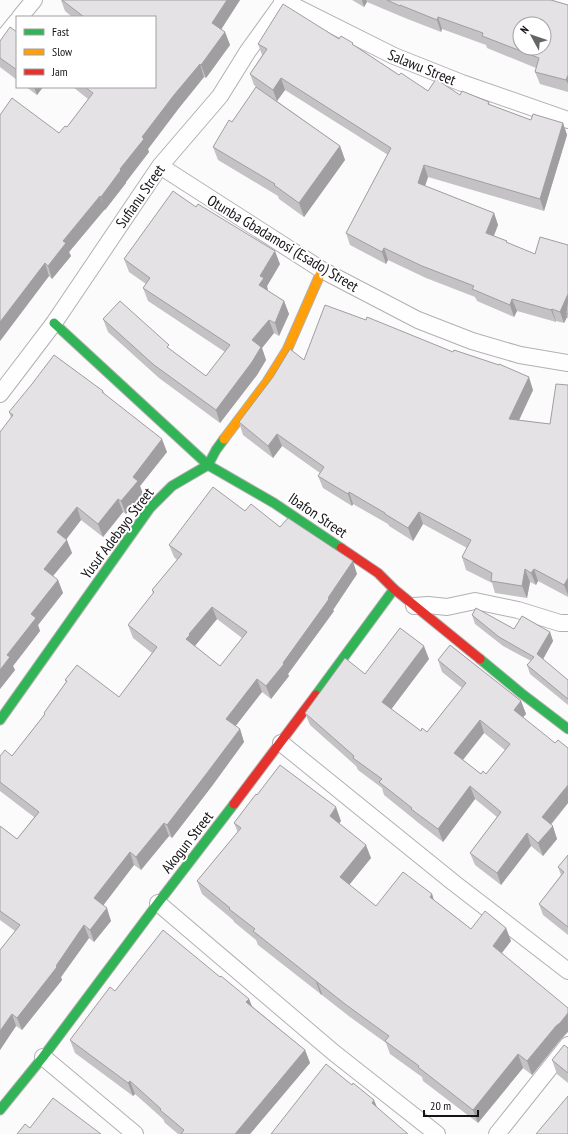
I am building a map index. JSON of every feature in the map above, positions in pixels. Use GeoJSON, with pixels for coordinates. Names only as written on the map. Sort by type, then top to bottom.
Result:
{"type":"FeatureCollection","features":[{"type":"Feature","properties":{"kind":"street"},"geometry":{"type":"LineString","coordinates":[[21,16],[34,0]]}},
{"type":"Feature","properties":{"kind":"street","name":"Salawu Street"},"geometry":{"type":"LineString","coordinates":[[283,1],[394,56],[462,83],[568,120]]}},
{"type":"Feature","properties":{"kind":"street","name":"Sufianu Street"},"geometry":{"type":"LineString","coordinates":[[0,394],[54,324],[160,166],[220,96],[248,51],[283,1]]}},
{"type":"Feature","properties":{"kind":"street"},"geometry":{"type":"LineString","coordinates":[[0,42],[16,22]]}},
{"type":"Feature","properties":{"kind":"street","name":"Otunba Gbadamosi (Esado) Street"},"geometry":{"type":"LineString","coordinates":[[160,166],[322,270],[418,320],[465,338],[520,355],[568,363]]}},
{"type":"Feature","properties":{"kind":"street"},"geometry":{"type":"LineString","coordinates":[[208,466],[216,450],[267,382],[287,350],[322,270]]}},
{"type":"Feature","properties":{"kind":"street","name":"Ibafon Street"},"geometry":{"type":"LineString","coordinates":[[54,324],[208,466],[274,503],[378,573],[414,606],[521,694],[568,729]]}},
{"type":"Feature","properties":{"kind":"street","name":"Yusuf Adebayo Street"},"geometry":{"type":"LineString","coordinates":[[0,720],[150,508],[172,486],[208,466]]}},
{"type":"Feature","properties":{"kind":"street","name":"Akogun Street"},"geometry":{"type":"LineString","coordinates":[[0,1110],[43,1057],[158,903],[281,743],[394,589]]}},
{"type":"Feature","properties":{"kind":"street"},"geometry":{"type":"LineString","coordinates":[[414,606],[428,605],[447,607],[475,601],[518,610],[560,623],[568,623]]}},
{"type":"Feature","properties":{"kind":"street"},"geometry":{"type":"LineString","coordinates":[[281,743],[454,884],[568,971]]}},
{"type":"Feature","properties":{"kind":"street"},"geometry":{"type":"LineString","coordinates":[[158,903],[333,1052],[438,1134]]}},
{"type":"Feature","properties":{"kind":"street"},"geometry":{"type":"LineString","coordinates":[[497,1134],[568,1045]]}},
{"type":"Feature","properties":{"kind":"street"},"geometry":{"type":"LineString","coordinates":[[43,1057],[135,1134]]}},
{"type":"Feature","properties":{"kind":"building"},"geometry":{"type":"Polygon","coordinates":[[[62,0],[227,0],[212,23],[225,32],[201,65],[200,64],[174,95],[142,137],[144,139],[120,169],[121,170],[101,197],[100,196],[63,241],[66,243],[48,266],[45,263],[0,322],[0,115],[12,98],[59,133],[65,126],[67,127],[93,93],[86,88],[156,88],[156,16],[83,16],[62,0]]]}},
{"type":"Feature","properties":{"kind":"building"},"geometry":{"type":"Polygon","coordinates":[[[387,0],[551,0],[568,5],[568,75],[566,80],[535,72],[539,58],[534,56],[552,56],[552,16],[512,16],[512,48],[482,36],[483,33],[438,17],[437,20],[387,0]]]}},
{"type":"Feature","properties":{"kind":"building"},"geometry":{"type":"Polygon","coordinates":[[[283,4],[339,39],[341,36],[353,43],[352,44],[399,75],[401,73],[428,91],[436,79],[460,95],[462,91],[489,102],[488,104],[531,120],[533,114],[563,123],[540,199],[424,165],[418,183],[494,213],[486,233],[535,254],[540,237],[568,245],[568,294],[560,312],[512,299],[510,305],[472,289],[474,286],[422,266],[384,248],[382,252],[346,233],[391,148],[281,78],[273,90],[250,74],[267,49],[258,44],[283,4]]]}},
{"type":"Feature","properties":{"kind":"building"},"geometry":{"type":"Polygon","coordinates":[[[10,27],[16,31],[16,69],[0,58],[0,41],[10,27]]]}},
{"type":"Feature","properties":{"kind":"building"},"geometry":{"type":"Polygon","coordinates":[[[256,87],[340,146],[299,203],[274,185],[275,184],[213,147],[229,120],[232,122],[256,87]]]}},
{"type":"Feature","properties":{"kind":"building"},"geometry":{"type":"Polygon","coordinates":[[[173,191],[196,207],[198,204],[275,251],[260,276],[264,278],[259,285],[284,301],[275,323],[269,320],[252,340],[261,347],[252,362],[216,410],[154,365],[103,319],[120,301],[169,345],[167,347],[206,376],[230,345],[143,288],[150,278],[124,259],[173,191]]]}},
{"type":"Feature","properties":{"kind":"building"},"geometry":{"type":"Polygon","coordinates":[[[568,298],[568,314],[566,313],[568,298]]]}},
{"type":"Feature","properties":{"kind":"building"},"geometry":{"type":"Polygon","coordinates":[[[325,305],[366,320],[367,317],[453,352],[454,350],[499,364],[529,377],[509,419],[550,424],[556,384],[568,385],[568,578],[564,585],[534,569],[531,573],[525,569],[522,586],[491,581],[492,573],[462,557],[471,540],[419,512],[408,528],[349,492],[348,494],[318,476],[324,467],[277,434],[268,446],[239,422],[273,377],[290,349],[304,360],[325,305]]]}},
{"type":"Feature","properties":{"kind":"building"},"geometry":{"type":"Polygon","coordinates":[[[54,355],[103,391],[102,392],[162,439],[133,477],[138,481],[121,501],[118,499],[98,524],[77,507],[57,532],[67,540],[44,569],[58,580],[31,614],[36,618],[7,655],[10,657],[0,670],[0,432],[13,415],[9,412],[54,355]]]}},
{"type":"Feature","properties":{"kind":"building"},"geometry":{"type":"Polygon","coordinates":[[[213,487],[245,511],[251,504],[280,527],[288,518],[353,561],[328,598],[329,599],[283,663],[284,664],[266,686],[257,679],[226,719],[240,729],[207,773],[167,825],[164,823],[136,857],[130,852],[94,898],[107,908],[90,930],[84,925],[56,966],[57,967],[17,1018],[12,1014],[0,1031],[0,950],[20,925],[0,911],[0,826],[17,839],[39,812],[0,782],[0,756],[5,750],[12,756],[45,714],[44,713],[67,681],[65,680],[77,665],[119,697],[157,647],[128,625],[154,592],[152,590],[182,554],[169,545],[213,487]],[[212,607],[186,639],[220,666],[247,632],[212,607]]]}},
{"type":"Feature","properties":{"kind":"building"},"geometry":{"type":"Polygon","coordinates":[[[476,608],[514,629],[522,616],[550,632],[537,654],[568,680],[568,699],[527,665],[534,657],[499,637],[472,615],[476,608]]]}},
{"type":"Feature","properties":{"kind":"building"},"geometry":{"type":"Polygon","coordinates":[[[400,628],[424,646],[382,702],[421,731],[422,728],[427,732],[466,683],[438,660],[450,645],[521,701],[514,710],[555,743],[558,740],[568,748],[568,785],[542,817],[553,826],[538,843],[527,833],[497,873],[470,853],[501,812],[470,786],[438,829],[379,782],[382,779],[353,758],[354,756],[305,713],[345,658],[365,674],[400,628]],[[480,720],[454,753],[481,774],[483,771],[486,774],[510,744],[480,720]]]}},
{"type":"Feature","properties":{"kind":"building"},"geometry":{"type":"Polygon","coordinates":[[[280,765],[336,807],[330,816],[366,845],[340,877],[376,906],[403,872],[432,894],[430,897],[471,929],[485,911],[506,928],[493,946],[568,1008],[568,1013],[527,1061],[518,1054],[473,1110],[418,1067],[419,1066],[385,1041],[389,1036],[345,1004],[253,931],[255,929],[197,881],[241,828],[234,823],[280,765]]]}},
{"type":"Feature","properties":{"kind":"building"},"geometry":{"type":"Polygon","coordinates":[[[568,855],[568,927],[539,904],[564,872],[558,867],[568,855]]]}},
{"type":"Feature","properties":{"kind":"building"},"geometry":{"type":"Polygon","coordinates":[[[163,930],[249,999],[246,1002],[305,1050],[235,1134],[181,1134],[184,1130],[160,1110],[161,1109],[130,1081],[128,1083],[70,1040],[110,987],[115,991],[163,930]]]}},
{"type":"Feature","properties":{"kind":"building"},"geometry":{"type":"Polygon","coordinates":[[[564,1045],[568,1048],[568,1073],[552,1060],[564,1045]]]}},
{"type":"Feature","properties":{"kind":"building"},"geometry":{"type":"Polygon","coordinates":[[[326,1064],[374,1100],[372,1103],[408,1134],[271,1134],[326,1064]]]}},
{"type":"Feature","properties":{"kind":"building"},"geometry":{"type":"Polygon","coordinates":[[[568,1096],[568,1134],[536,1134],[568,1096]]]}},
{"type":"Feature","properties":{"kind":"building"},"geometry":{"type":"Polygon","coordinates":[[[53,1098],[101,1134],[17,1134],[25,1124],[30,1128],[53,1098]]]}},
{"type":"Feature","properties":{"kind":"traffic: fast"},"geometry":{"type":"LineString","coordinates":[[54,323],[208,465],[274,503],[341,548]]}},
{"type":"Feature","properties":{"kind":"traffic: fast"},"geometry":{"type":"LineString","coordinates":[[0,720],[150,508],[172,486],[208,465],[224,439]]}},
{"type":"Feature","properties":{"kind":"traffic: fast"},"geometry":{"type":"LineString","coordinates":[[316,695],[394,589]]}},
{"type":"Feature","properties":{"kind":"traffic: fast"},"geometry":{"type":"LineString","coordinates":[[480,659],[568,729]]}},
{"type":"Feature","properties":{"kind":"traffic: fast"},"geometry":{"type":"LineString","coordinates":[[0,1110],[43,1057],[234,804]]}},
{"type":"Feature","properties":{"kind":"traffic: slow"},"geometry":{"type":"LineString","coordinates":[[224,439],[267,382],[287,350],[322,270]]}},
{"type":"Feature","properties":{"kind":"traffic: jam"},"geometry":{"type":"LineString","coordinates":[[341,548],[378,573],[394,589],[480,659]]}},
{"type":"Feature","properties":{"kind":"traffic: jam"},"geometry":{"type":"LineString","coordinates":[[234,804],[316,695]]}}]}
